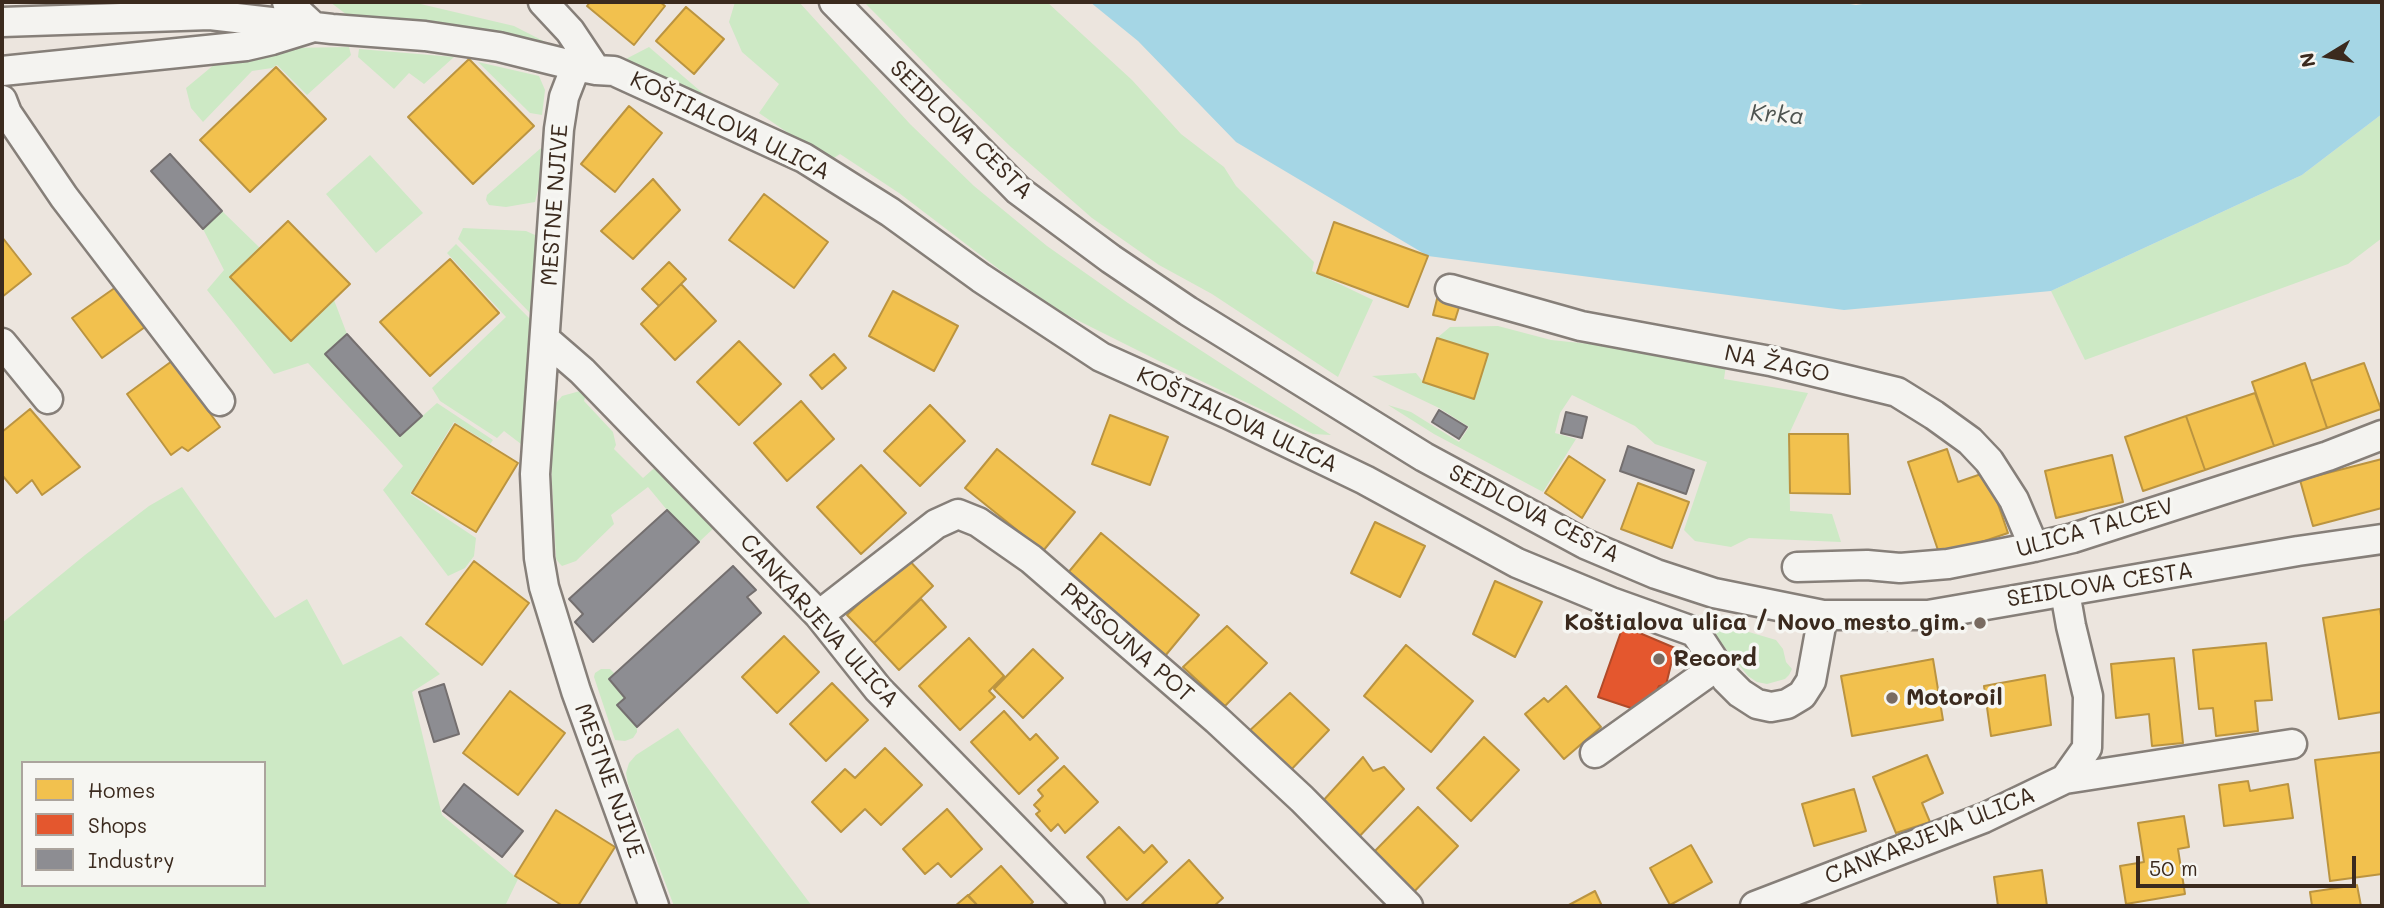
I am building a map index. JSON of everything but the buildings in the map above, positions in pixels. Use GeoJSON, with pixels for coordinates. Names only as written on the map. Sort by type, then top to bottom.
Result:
{"type":"FeatureCollection","features":[{"type":"Feature","properties":{"kind":"street"},"geometry":{"type":"LineString","coordinates":[[287,2],[320,19]]}},
{"type":"Feature","properties":{"kind":"street"},"geometry":{"type":"LineString","coordinates":[[543,2],[570,31],[586,68]]}},
{"type":"Feature","properties":{"kind":"street","name":"SEIDLOVA CESTA"},"geometry":{"type":"LineString","coordinates":[[834,2],[1018,190],[1111,259],[1289,375],[1424,457],[1585,544],[1656,574],[1714,593],[1823,615],[1928,615],[2382,539]]}},
{"type":"Feature","properties":{"kind":"street"},"geometry":{"type":"LineString","coordinates":[[2,22],[211,15],[320,19],[487,45],[586,68]]}},
{"type":"Feature","properties":{"kind":"street"},"geometry":{"type":"LineString","coordinates":[[2,71],[246,46],[272,40],[320,19]]}},
{"type":"Feature","properties":{"kind":"street","name":"MESTNE NJIVE"},"geometry":{"type":"LineString","coordinates":[[586,68],[564,97],[559,129],[536,474],[539,558],[576,691],[654,906]]}},
{"type":"Feature","properties":{"kind":"street","name":"KOŠTIALOVA ULICA"},"geometry":{"type":"LineString","coordinates":[[586,68],[614,71],[822,169],[890,212],[981,278],[1101,357],[1365,480],[1517,562],[1611,602],[1695,632],[1717,666],[1740,693],[1757,705],[1771,707],[1787,704],[1802,695],[1811,681],[1823,615]]}},
{"type":"Feature","properties":{"kind":"street"},"geometry":{"type":"LineString","coordinates":[[2,100],[7,113],[64,198],[220,401]]}},
{"type":"Feature","properties":{"kind":"street","name":"NA ŽAGO"},"geometry":{"type":"LineString","coordinates":[[1450,289],[1581,326],[1770,361],[1896,392],[1961,434],[1989,461],[2014,500],[2034,547]]}},
{"type":"Feature","properties":{"kind":"street","name":"CANKARJEVA ULICA"},"geometry":{"type":"LineString","coordinates":[[545,339],[582,371],[819,615],[878,689],[1090,906]]}},
{"type":"Feature","properties":{"kind":"street"},"geometry":{"type":"LineString","coordinates":[[2,343],[48,399]]}},
{"type":"Feature","properties":{"kind":"street","name":"ULICA TALCEV"},"geometry":{"type":"LineString","coordinates":[[1797,567],[1867,565],[1900,568],[1936,565],[2034,547],[2073,538],[2328,456],[2382,435]]}},
{"type":"Feature","properties":{"kind":"street","name":"PRISOJNA POT"},"geometry":{"type":"LineString","coordinates":[[819,615],[936,524],[958,514],[978,522],[1031,559],[1217,720],[1302,799],[1408,906]]}},
{"type":"Feature","properties":{"kind":"street","name":"CANKARJEVA ULICA"},"geometry":{"type":"LineString","coordinates":[[2065,592],[2088,696],[2087,748],[2065,779]]}},
{"type":"Feature","properties":{"kind":"street"},"geometry":{"type":"LineString","coordinates":[[1595,753],[1717,666]]}},
{"type":"Feature","properties":{"kind":"street","name":"CANKARJEVA ULICA"},"geometry":{"type":"LineString","coordinates":[[1755,906],[1984,818],[2065,779],[2292,744]]}},
{"type":"Feature","properties":{"kind":"green space"},"geometry":{"type":"Polygon","coordinates":[[[330,2],[412,2],[514,26],[559,49],[492,30],[416,21],[351,18],[330,2]]]}},
{"type":"Feature","properties":{"kind":"green space"},"geometry":{"type":"Polygon","coordinates":[[[735,2],[799,2],[910,124],[974,186],[1047,246],[1128,303],[1331,435],[1313,434],[1063,313],[1000,270],[899,193],[840,154],[829,161],[759,113],[779,84],[742,52],[729,22],[735,2]]]}},
{"type":"Feature","properties":{"kind":"green space"},"geometry":{"type":"Polygon","coordinates":[[[864,2],[1047,2],[1132,80],[1181,134],[1224,167],[1236,186],[1314,262],[1312,271],[1373,300],[1338,377],[1212,294],[1159,265],[1092,218],[1011,147],[864,2]]]}},
{"type":"Feature","properties":{"kind":"green space"},"geometry":{"type":"Polygon","coordinates":[[[349,47],[351,55],[307,95],[277,65],[252,71],[203,122],[191,108],[186,88],[227,54],[287,48],[349,47]]]}},
{"type":"Feature","properties":{"kind":"green space"},"geometry":{"type":"Polygon","coordinates":[[[649,47],[720,108],[622,61],[649,47]]]}},
{"type":"Feature","properties":{"kind":"green space"},"geometry":{"type":"Polygon","coordinates":[[[359,49],[454,57],[424,84],[409,73],[394,89],[358,57],[359,49]]]}},
{"type":"Feature","properties":{"kind":"green space"},"geometry":{"type":"Polygon","coordinates":[[[478,62],[539,76],[545,90],[542,115],[530,113],[478,62]]]}},
{"type":"Feature","properties":{"kind":"green space"},"geometry":{"type":"Polygon","coordinates":[[[2382,114],[2382,238],[2348,264],[2085,360],[2051,291],[2302,175],[2382,114]]]}},
{"type":"Feature","properties":{"kind":"green space"},"geometry":{"type":"Polygon","coordinates":[[[541,148],[539,186],[535,202],[506,207],[489,205],[487,195],[541,148]]]}},
{"type":"Feature","properties":{"kind":"green space"},"geometry":{"type":"Polygon","coordinates":[[[370,155],[423,213],[376,253],[326,194],[370,155]]]}},
{"type":"Feature","properties":{"kind":"green space"},"geometry":{"type":"Polygon","coordinates":[[[222,211],[260,248],[334,300],[347,334],[325,354],[400,436],[437,403],[493,440],[490,444],[454,422],[410,494],[476,538],[474,556],[465,568],[448,576],[383,490],[403,466],[387,448],[308,363],[274,374],[207,290],[224,270],[203,229],[222,211]]]}},
{"type":"Feature","properties":{"kind":"green space"},"geometry":{"type":"Polygon","coordinates":[[[463,228],[526,231],[535,235],[537,246],[530,313],[458,239],[463,228]]]}},
{"type":"Feature","properties":{"kind":"green space"},"geometry":{"type":"Polygon","coordinates":[[[456,244],[532,321],[527,413],[521,444],[504,431],[497,438],[440,401],[432,388],[506,317],[447,253],[456,244]]]}},
{"type":"Feature","properties":{"kind":"green space"},"geometry":{"type":"Polygon","coordinates":[[[1498,326],[1551,340],[1727,358],[1724,379],[1808,393],[1789,434],[1790,511],[1832,514],[1841,542],[1749,538],[1731,547],[1695,541],[1684,530],[1707,462],[1655,444],[1635,426],[1572,395],[1560,413],[1555,433],[1576,439],[1543,492],[1434,434],[1388,405],[1411,412],[1459,442],[1469,427],[1439,408],[1372,376],[1416,373],[1423,382],[1474,399],[1488,355],[1437,338],[1450,327],[1498,326]]]}},
{"type":"Feature","properties":{"kind":"green space"},"geometry":{"type":"Polygon","coordinates":[[[580,391],[586,394],[584,401],[613,432],[616,445],[614,449],[643,478],[660,463],[717,525],[699,542],[648,487],[611,515],[614,524],[576,561],[562,566],[556,559],[549,425],[552,408],[562,396],[580,391]]]}},
{"type":"Feature","properties":{"kind":"green space"},"geometry":{"type":"Polygon","coordinates":[[[182,487],[275,618],[307,599],[343,665],[401,636],[440,674],[412,692],[442,815],[518,879],[505,906],[2,906],[2,623],[149,506],[182,487]]]}},
{"type":"Feature","properties":{"kind":"green space"},"geometry":{"type":"Polygon","coordinates":[[[1712,623],[1776,640],[1792,669],[1789,675],[1785,679],[1767,684],[1748,676],[1713,633],[1712,623]]]}},
{"type":"Feature","properties":{"kind":"green space"},"geometry":{"type":"Polygon","coordinates":[[[601,669],[610,669],[615,674],[609,680],[625,698],[617,706],[637,727],[633,738],[615,740],[594,677],[601,669]]]}},
{"type":"Feature","properties":{"kind":"green space"},"geometry":{"type":"Polygon","coordinates":[[[678,728],[812,906],[674,906],[626,773],[629,763],[636,755],[678,728]]]}},
{"type":"Feature","properties":{"kind":"water","name":"Krka"},"geometry":{"type":"Polygon","coordinates":[[[1090,2],[1836,2],[1856,5],[1876,2],[2382,2],[2382,114],[2302,175],[2051,291],[1844,310],[1428,256],[1236,142],[1138,41],[1090,2]]]}},
{"type":"Feature","properties":{"kind":"place","name":"Koštialova ulica / Novo mesto gim."},"geometry":{"type":"Point","coordinates":[1980,623]}},
{"type":"Feature","properties":{"kind":"place","name":"Record"},"geometry":{"type":"Point","coordinates":[1659,659]}},
{"type":"Feature","properties":{"kind":"place","name":"Motoroil"},"geometry":{"type":"Point","coordinates":[1892,698]}}]}
